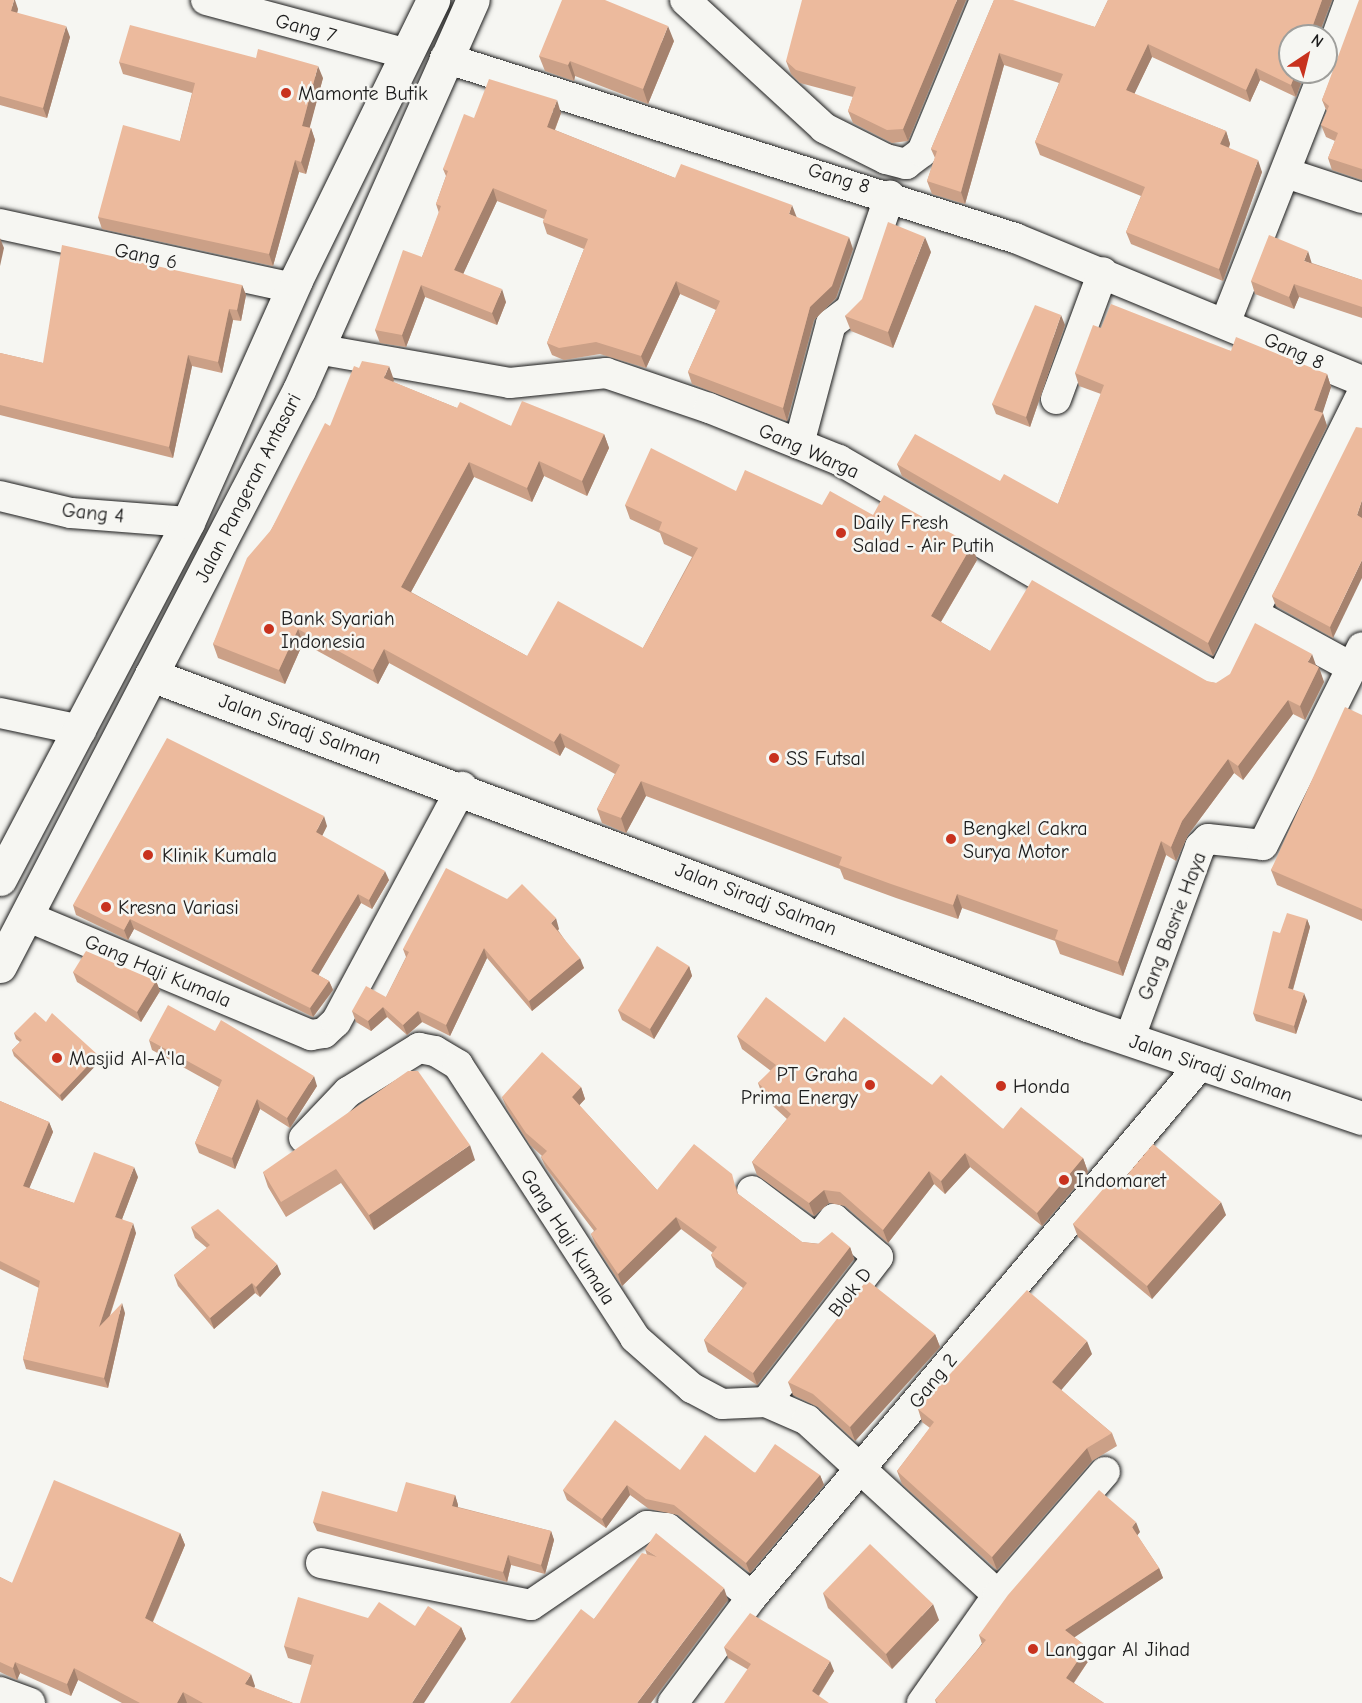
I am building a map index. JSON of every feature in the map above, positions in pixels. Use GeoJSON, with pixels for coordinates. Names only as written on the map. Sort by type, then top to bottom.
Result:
{"type":"FeatureCollection","features":[{"type":"Feature","properties":{"kind":"main road","name":"Jalan Pangeran Antasari"},"geometry":{"type":"LineString","coordinates":[[0,879],[81,730],[188,522],[293,288],[433,0]]}},
{"type":"Feature","properties":{"kind":"main road","name":"Jalan Pangeran Antasari"},"geometry":{"type":"LineString","coordinates":[[0,966],[317,349],[445,58],[473,0]]}},
{"type":"Feature","properties":{"kind":"main road","name":"Jalan Siradj Salman"},"geometry":{"type":"LineString","coordinates":[[150,675],[462,787],[1129,1040],[1362,1118]]}},
{"type":"Feature","properties":{"kind":"street","name":"Gang 7"},"geometry":{"type":"LineString","coordinates":[[206,0],[406,54]]}},
{"type":"Feature","properties":{"kind":"street"},"geometry":{"type":"LineString","coordinates":[[685,0],[824,128],[886,159],[906,164],[922,152],[985,0]]}},
{"type":"Feature","properties":{"kind":"street"},"geometry":{"type":"LineString","coordinates":[[1338,33],[1350,0]]}},
{"type":"Feature","properties":{"kind":"street","name":"Gang 8"},"geometry":{"type":"LineString","coordinates":[[445,58],[890,195],[1103,272],[1226,321],[1362,381]]}},
{"type":"Feature","properties":{"kind":"street"},"geometry":{"type":"LineString","coordinates":[[1226,321],[1319,84]]}},
{"type":"Feature","properties":{"kind":"street"},"geometry":{"type":"LineString","coordinates":[[1286,173],[1362,198]]}},
{"type":"Feature","properties":{"kind":"street"},"geometry":{"type":"LineString","coordinates":[[799,444],[831,324],[851,309],[890,195]]}},
{"type":"Feature","properties":{"kind":"street","name":"Gang 6"},"geometry":{"type":"LineString","coordinates":[[0,224],[293,288]]}},
{"type":"Feature","properties":{"kind":"street"},"geometry":{"type":"LineString","coordinates":[[1056,399],[1103,272]]}},
{"type":"Feature","properties":{"kind":"street","name":"Gang Warga"},"geometry":{"type":"LineString","coordinates":[[317,349],[510,383],[606,373],[799,444],[839,460],[1207,678],[1220,680],[1256,615]]}},
{"type":"Feature","properties":{"kind":"street"},"geometry":{"type":"LineString","coordinates":[[1357,657],[1256,615],[1362,394]]}},
{"type":"Feature","properties":{"kind":"street","name":"Gang 4"},"geometry":{"type":"LineString","coordinates":[[0,496],[71,513],[188,522]]}},
{"type":"Feature","properties":{"kind":"street","name":"Gang Basrie Haya"},"geometry":{"type":"LineString","coordinates":[[1129,1040],[1200,847],[1208,838],[1252,848],[1263,845],[1357,657]]}},
{"type":"Feature","properties":{"kind":"street"},"geometry":{"type":"LineString","coordinates":[[0,713],[81,730]]}},
{"type":"Feature","properties":{"kind":"street","name":"Gang Haji Kumala"},"geometry":{"type":"LineString","coordinates":[[26,916],[311,1035],[324,1033],[336,1022],[462,787]]}},
{"type":"Feature","properties":{"kind":"street","name":"Gang Haji Kumala"},"geometry":{"type":"LineString","coordinates":[[304,1138],[348,1092],[419,1048],[435,1051],[458,1065],[636,1338],[692,1388],[722,1404],[766,1402],[807,1420],[998,1595]]}},
{"type":"Feature","properties":{"kind":"street","name":"Gang 2"},"geometry":{"type":"LineString","coordinates":[[673,1703],[752,1597],[1201,1064]]}},
{"type":"Feature","properties":{"kind":"street","name":"Blok D"},"geometry":{"type":"LineString","coordinates":[[752,1191],[817,1240],[834,1219],[878,1257],[766,1402]]}},
{"type":"Feature","properties":{"kind":"street"},"geometry":{"type":"LineString","coordinates":[[922,1703],[998,1595],[1105,1472]]}},
{"type":"Feature","properties":{"kind":"street"},"geometry":{"type":"LineString","coordinates":[[321,1563],[531,1605],[647,1526],[667,1528],[752,1597]]}},
{"type":"Feature","properties":{"kind":"building"},"geometry":{"type":"Polygon","coordinates":[[[0,0],[14,0],[11,11],[66,26],[43,108],[0,96],[0,0]]]}},
{"type":"Feature","properties":{"kind":"building"},"geometry":{"type":"Polygon","coordinates":[[[562,0],[605,0],[668,26],[643,89],[570,61],[568,65],[539,56],[562,0]]]}},
{"type":"Feature","properties":{"kind":"building"},"geometry":{"type":"Polygon","coordinates":[[[802,0],[957,0],[903,129],[887,130],[848,111],[856,87],[796,70],[786,61],[802,0]]]}},
{"type":"Feature","properties":{"kind":"building"},"geometry":{"type":"Polygon","coordinates":[[[994,0],[1013,0],[1095,27],[1108,0],[1322,0],[1313,24],[1278,24],[1278,79],[1256,68],[1246,90],[1148,44],[1126,90],[1226,131],[1220,144],[1258,160],[1219,269],[1126,232],[1145,187],[1035,142],[1063,74],[999,53],[961,192],[927,181],[937,151],[931,149],[994,0]]]}},
{"type":"Feature","properties":{"kind":"building"},"geometry":{"type":"Polygon","coordinates":[[[1359,0],[1362,0],[1362,169],[1328,158],[1338,133],[1321,125],[1329,106],[1322,100],[1328,84],[1338,84],[1338,57],[1359,0]]]}},
{"type":"Feature","properties":{"kind":"building"},"geometry":{"type":"Polygon","coordinates":[[[130,25],[256,58],[258,49],[318,66],[302,126],[311,128],[301,162],[295,160],[269,254],[98,217],[123,125],[180,141],[195,83],[119,62],[130,25]]]}},
{"type":"Feature","properties":{"kind":"building"},"geometry":{"type":"Polygon","coordinates":[[[489,79],[557,100],[547,127],[675,178],[681,164],[792,205],[789,214],[849,237],[832,286],[810,307],[783,408],[688,372],[720,301],[676,281],[641,356],[596,342],[559,348],[547,343],[588,239],[543,222],[547,210],[493,188],[454,270],[502,289],[492,313],[421,285],[402,335],[375,330],[403,250],[422,257],[441,206],[436,204],[448,171],[443,169],[464,114],[474,118],[489,79]]]}},
{"type":"Feature","properties":{"kind":"building"},"geometry":{"type":"Polygon","coordinates":[[[888,222],[925,237],[888,332],[845,316],[862,299],[888,222]]]}},
{"type":"Feature","properties":{"kind":"building"},"geometry":{"type":"Polygon","coordinates":[[[1269,235],[1308,251],[1304,261],[1362,280],[1362,307],[1294,284],[1289,297],[1251,281],[1269,235]]]}},
{"type":"Feature","properties":{"kind":"building"},"geometry":{"type":"Polygon","coordinates":[[[62,245],[242,285],[237,310],[229,309],[218,362],[188,355],[169,447],[0,405],[0,353],[43,363],[62,245]]]}},
{"type":"Feature","properties":{"kind":"building"},"geometry":{"type":"Polygon","coordinates":[[[1111,304],[1231,351],[1236,337],[1327,374],[1314,410],[1323,413],[1208,643],[897,464],[915,434],[1000,481],[1004,474],[1058,504],[1104,385],[1075,373],[1093,325],[1101,328],[1111,304]]]}},
{"type":"Feature","properties":{"kind":"building"},"geometry":{"type":"Polygon","coordinates":[[[1035,305],[1061,315],[1026,417],[992,404],[1035,305]]]}},
{"type":"Feature","properties":{"kind":"building"},"geometry":{"type":"Polygon","coordinates":[[[362,361],[389,366],[384,378],[457,408],[460,402],[511,426],[522,401],[604,434],[582,481],[539,461],[527,488],[469,462],[401,587],[527,656],[558,601],[643,648],[698,548],[659,530],[662,522],[625,505],[651,448],[736,491],[745,470],[822,505],[830,491],[873,515],[884,495],[972,545],[931,616],[990,651],[1032,580],[1207,681],[1216,683],[1230,674],[1255,623],[1312,654],[1308,662],[1319,667],[1300,706],[1288,700],[1238,766],[1228,759],[1182,821],[1171,847],[1161,841],[1118,962],[1055,939],[1058,930],[957,894],[953,905],[891,884],[839,865],[842,857],[641,781],[621,818],[597,809],[620,765],[560,733],[554,742],[384,649],[373,670],[298,629],[279,670],[213,644],[247,558],[271,530],[325,423],[330,426],[354,366],[359,368],[362,361]]]}},
{"type":"Feature","properties":{"kind":"building"},"geometry":{"type":"Polygon","coordinates":[[[1356,427],[1362,428],[1362,500],[1357,515],[1362,518],[1362,560],[1330,627],[1272,596],[1356,427]]]}},
{"type":"Feature","properties":{"kind":"building"},"geometry":{"type":"Polygon","coordinates":[[[1345,707],[1362,715],[1362,909],[1271,870],[1345,707]]]}},
{"type":"Feature","properties":{"kind":"building"},"geometry":{"type":"Polygon","coordinates":[[[167,738],[324,816],[316,832],[385,871],[369,900],[358,894],[311,971],[329,981],[310,1008],[130,919],[124,930],[73,905],[167,738]]]}},
{"type":"Feature","properties":{"kind":"building"},"geometry":{"type":"Polygon","coordinates":[[[446,868],[507,899],[522,884],[556,918],[551,923],[580,958],[529,1001],[484,948],[446,1025],[418,1011],[403,1025],[383,1007],[368,1021],[352,1011],[366,986],[386,997],[409,952],[403,949],[446,868]]]}},
{"type":"Feature","properties":{"kind":"building"},"geometry":{"type":"Polygon","coordinates":[[[1287,913],[1307,919],[1288,988],[1304,993],[1294,1026],[1253,1013],[1273,931],[1280,933],[1287,913]]]}},
{"type":"Feature","properties":{"kind":"building"},"geometry":{"type":"Polygon","coordinates":[[[657,946],[689,966],[650,1029],[618,1010],[657,946]]]}},
{"type":"Feature","properties":{"kind":"building"},"geometry":{"type":"Polygon","coordinates":[[[86,951],[156,981],[137,1012],[73,972],[86,951]]]}},
{"type":"Feature","properties":{"kind":"building"},"geometry":{"type":"Polygon","coordinates":[[[766,997],[825,1042],[844,1017],[932,1085],[941,1075],[1003,1129],[1021,1107],[1083,1158],[1037,1213],[965,1153],[941,1181],[929,1171],[883,1230],[840,1192],[824,1190],[809,1203],[752,1162],[791,1114],[758,1083],[776,1065],[737,1036],[766,997]]]}},
{"type":"Feature","properties":{"kind":"building"},"geometry":{"type":"Polygon","coordinates":[[[168,1005],[215,1031],[221,1020],[314,1076],[287,1118],[257,1099],[232,1158],[195,1143],[222,1080],[149,1040],[168,1005]]]}},
{"type":"Feature","properties":{"kind":"building","name":"Masjid Al-A'la"},"geometry":{"type":"Polygon","coordinates":[[[35,1012],[46,1022],[52,1013],[98,1055],[60,1095],[12,1050],[22,1040],[14,1033],[35,1012]]]}},
{"type":"Feature","properties":{"kind":"building"},"geometry":{"type":"Polygon","coordinates":[[[542,1052],[581,1087],[572,1097],[657,1190],[694,1144],[732,1174],[737,1193],[802,1242],[818,1244],[832,1232],[850,1247],[753,1373],[704,1340],[747,1283],[711,1255],[717,1247],[676,1217],[618,1274],[591,1234],[597,1229],[541,1157],[547,1151],[526,1133],[502,1097],[542,1052]]]}},
{"type":"Feature","properties":{"kind":"building"},"geometry":{"type":"Polygon","coordinates":[[[408,1071],[418,1071],[470,1145],[369,1215],[336,1169],[281,1202],[263,1172],[408,1071]]]}},
{"type":"Feature","properties":{"kind":"building"},"geometry":{"type":"Polygon","coordinates":[[[0,1101],[49,1122],[23,1186],[74,1203],[94,1152],[134,1167],[115,1217],[133,1223],[99,1327],[122,1303],[104,1378],[23,1359],[40,1281],[0,1261],[0,1101]]]}},
{"type":"Feature","properties":{"kind":"building"},"geometry":{"type":"Polygon","coordinates":[[[1153,1144],[1221,1202],[1147,1286],[1073,1224],[1110,1181],[1117,1187],[1153,1144]]]}},
{"type":"Feature","properties":{"kind":"building"},"geometry":{"type":"Polygon","coordinates":[[[218,1209],[277,1264],[256,1287],[252,1283],[210,1318],[174,1275],[210,1245],[191,1227],[218,1209]]]}},
{"type":"Feature","properties":{"kind":"building"},"geometry":{"type":"Polygon","coordinates":[[[867,1280],[935,1334],[850,1427],[813,1394],[788,1382],[867,1280]]]}},
{"type":"Feature","properties":{"kind":"building"},"geometry":{"type":"Polygon","coordinates":[[[1027,1290],[1087,1341],[1052,1382],[1112,1433],[1087,1448],[992,1557],[897,1471],[934,1422],[918,1409],[1027,1290]]]}},
{"type":"Feature","properties":{"kind":"building"},"geometry":{"type":"Polygon","coordinates":[[[615,1420],[680,1470],[705,1435],[755,1473],[775,1444],[820,1475],[746,1563],[674,1505],[646,1499],[627,1485],[602,1519],[563,1490],[615,1420]]]}},
{"type":"Feature","properties":{"kind":"building"},"geometry":{"type":"Polygon","coordinates":[[[54,1480],[180,1533],[145,1618],[251,1674],[245,1684],[293,1703],[203,1703],[183,1692],[177,1703],[140,1703],[74,1668],[67,1684],[15,1662],[13,1668],[0,1662],[0,1577],[12,1583],[54,1480]]]}},
{"type":"Feature","properties":{"kind":"building"},"geometry":{"type":"Polygon","coordinates":[[[406,1482],[455,1495],[452,1506],[551,1531],[541,1565],[508,1555],[503,1572],[313,1522],[322,1491],[397,1512],[406,1482]]]}},
{"type":"Feature","properties":{"kind":"building"},"geometry":{"type":"Polygon","coordinates":[[[1099,1490],[1136,1522],[1132,1527],[1159,1568],[1065,1630],[1087,1647],[1066,1678],[1104,1703],[938,1703],[935,1700],[986,1640],[979,1635],[1008,1595],[1099,1490]]]}},
{"type":"Feature","properties":{"kind":"building"},"geometry":{"type":"Polygon","coordinates":[[[656,1533],[724,1588],[637,1703],[510,1703],[581,1609],[594,1619],[642,1553],[657,1557],[645,1549],[656,1533]]]}},
{"type":"Feature","properties":{"kind":"building"},"geometry":{"type":"Polygon","coordinates":[[[870,1544],[933,1604],[886,1654],[823,1593],[870,1544]]]}},
{"type":"Feature","properties":{"kind":"building"},"geometry":{"type":"Polygon","coordinates":[[[298,1597],[368,1618],[379,1602],[415,1626],[428,1606],[461,1627],[412,1703],[300,1703],[314,1655],[284,1646],[298,1597]]]}},
{"type":"Feature","properties":{"kind":"building"},"geometry":{"type":"Polygon","coordinates":[[[750,1613],[830,1661],[812,1691],[829,1703],[724,1703],[751,1664],[724,1647],[750,1613]]]}},
{"type":"Feature","properties":{"kind":"place","name":"Mamonte Butik"},"geometry":{"type":"Point","coordinates":[286,93]}},
{"type":"Feature","properties":{"kind":"place","name":"Daily Fresh Salad - Air Putih"},"geometry":{"type":"Point","coordinates":[841,533]}},
{"type":"Feature","properties":{"kind":"place","name":"Bank Syariah Indonesia"},"geometry":{"type":"Point","coordinates":[269,629]}},
{"type":"Feature","properties":{"kind":"place","name":"SS Futsal"},"geometry":{"type":"Point","coordinates":[774,758]}},
{"type":"Feature","properties":{"kind":"place","name":"Bengkel Cakra Surya Motor"},"geometry":{"type":"Point","coordinates":[951,839]}},
{"type":"Feature","properties":{"kind":"place","name":"Klinik Kumala"},"geometry":{"type":"Point","coordinates":[148,855]}},
{"type":"Feature","properties":{"kind":"place","name":"Kresna Variasi"},"geometry":{"type":"Point","coordinates":[106,907]}},
{"type":"Feature","properties":{"kind":"place","name":"Masjid Al-A'la"},"geometry":{"type":"Point","coordinates":[57,1058]}},
{"type":"Feature","properties":{"kind":"place","name":"PT Graha Prima Energy"},"geometry":{"type":"Point","coordinates":[870,1085]}},
{"type":"Feature","properties":{"kind":"place","name":"Honda"},"geometry":{"type":"Point","coordinates":[1001,1086]}},
{"type":"Feature","properties":{"kind":"place","name":"Indomaret"},"geometry":{"type":"Point","coordinates":[1064,1180]}},
{"type":"Feature","properties":{"kind":"place","name":"Langgar Al Jihad"},"geometry":{"type":"Point","coordinates":[1033,1649]}}]}
